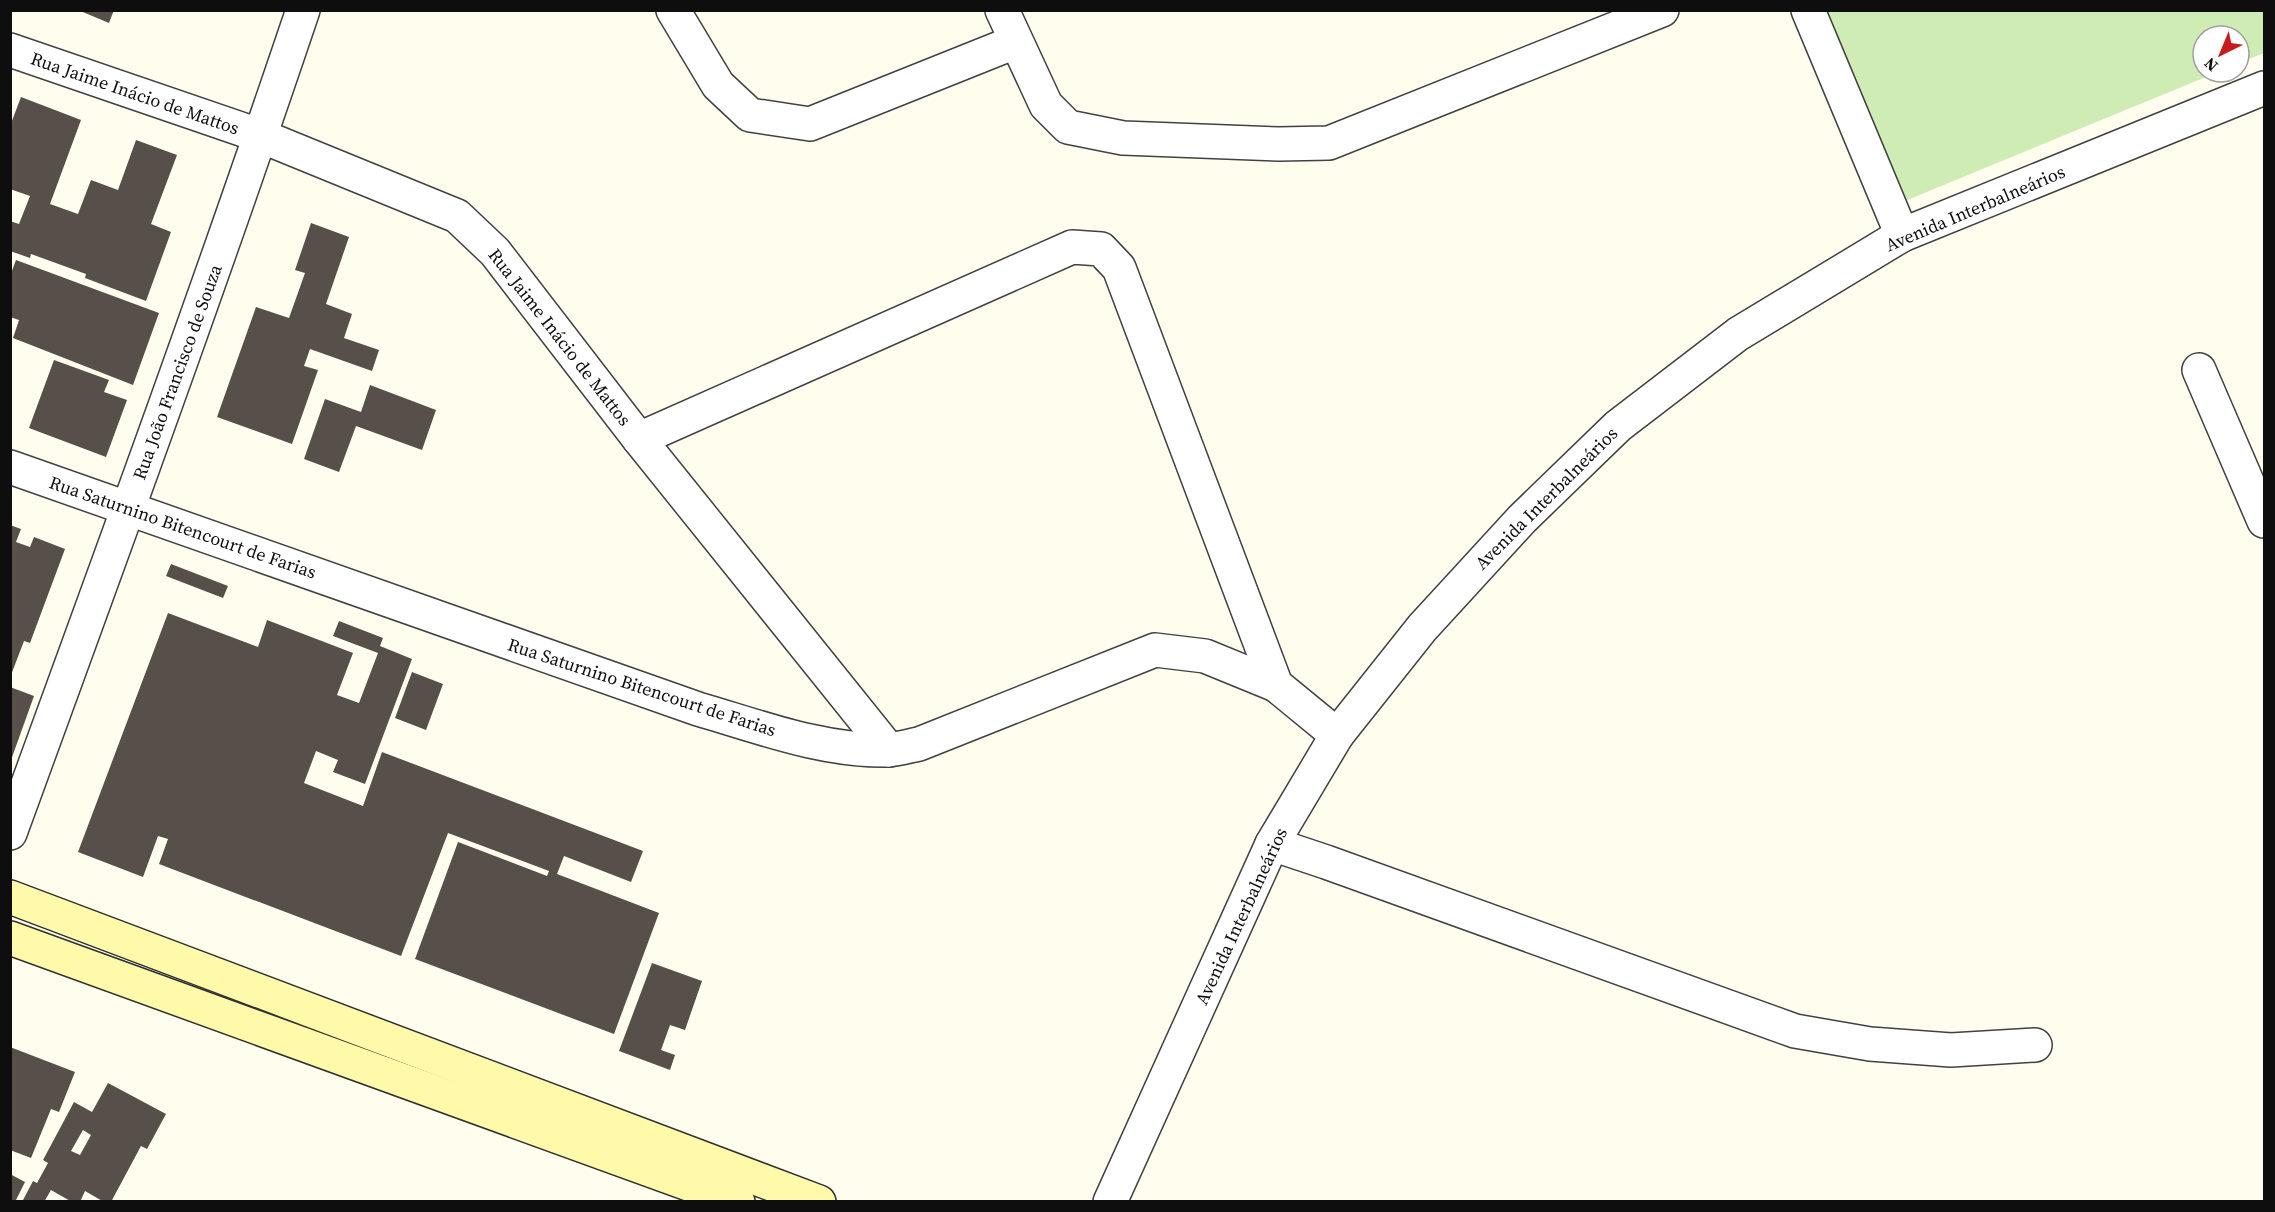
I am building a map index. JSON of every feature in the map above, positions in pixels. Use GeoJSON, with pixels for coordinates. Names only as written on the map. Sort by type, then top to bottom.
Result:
{"type":"FeatureCollection","features":[{"type":"Feature","properties":{"kind":"main road"},"geometry":{"type":"LineString","coordinates":[[10,897],[819,1202]]}},
{"type":"Feature","properties":{"kind":"main road"},"geometry":{"type":"LineString","coordinates":[[10,938],[738,1202]]}},
{"type":"Feature","properties":{"kind":"street","name":"Rua João Francisco de Souza"},"geometry":{"type":"LineString","coordinates":[[10,833],[261,136],[303,10]]}},
{"type":"Feature","properties":{"kind":"street"},"geometry":{"type":"LineString","coordinates":[[673,10],[718,85],[750,115],[810,124],[1015,42]]}},
{"type":"Feature","properties":{"kind":"street"},"geometry":{"type":"LineString","coordinates":[[1002,10],[1046,105],[1068,127],[1123,138],[1279,144],[1329,143],[1662,10]]}},
{"type":"Feature","properties":{"kind":"street"},"geometry":{"type":"LineString","coordinates":[[1808,10],[1902,235]]}},
{"type":"Feature","properties":{"kind":"street","name":"Rua Jaime Inácio de Mattos"},"geometry":{"type":"LineString","coordinates":[[10,50],[261,136],[456,216],[495,252],[639,439],[889,750]]}},
{"type":"Feature","properties":{"kind":"street","name":"Avenida Interbalneários"},"geometry":{"type":"LineString","coordinates":[[1110,1202],[1272,844],[1337,735],[1422,628],[1522,519],[1618,426],[1738,334],[1902,235],[2265,88]]}},
{"type":"Feature","properties":{"kind":"street"},"geometry":{"type":"LineString","coordinates":[[639,439],[1071,247],[1101,249],[1119,268],[1276,685],[1337,735]]}},
{"type":"Feature","properties":{"kind":"street"},"geometry":{"type":"LineString","coordinates":[[2199,370],[2265,521]]}},
{"type":"Feature","properties":{"kind":"street","name":"Rua Saturnino Bitencourt de Farias"},"geometry":{"type":"LineString","coordinates":[[10,467],[698,709],[812,742],[889,750],[919,744],[1155,650],[1205,656],[1276,685]]}},
{"type":"Feature","properties":{"kind":"street"},"geometry":{"type":"LineString","coordinates":[[1272,844],[1795,1031],[1870,1044],[1951,1050],[2035,1045]]}},
{"type":"Feature","properties":{"kind":"green space"},"geometry":{"type":"Polygon","coordinates":[[[1828,11],[2264,11],[2264,53],[2251,58],[2251,24],[2191,24],[2191,83],[1900,203],[1828,11]]]}},
{"type":"Feature","properties":{"kind":"building"},"geometry":{"type":"Polygon","coordinates":[[[78,10],[114,10],[109,23],[78,10]]]}},
{"type":"Feature","properties":{"kind":"building"},"geometry":{"type":"Polygon","coordinates":[[[21,97],[81,120],[50,204],[78,214],[91,180],[118,190],[136,140],[177,155],[151,224],[171,232],[146,301],[85,278],[86,274],[31,254],[30,258],[10,251],[10,221],[19,224],[30,196],[10,189],[10,126],[21,97]]]}},
{"type":"Feature","properties":{"kind":"building"},"geometry":{"type":"Polygon","coordinates":[[[311,223],[349,237],[326,304],[352,314],[344,338],[379,350],[372,371],[310,349],[304,366],[318,370],[292,444],[217,417],[256,307],[289,318],[305,273],[295,270],[311,223]]]}},
{"type":"Feature","properties":{"kind":"building"},"geometry":{"type":"Polygon","coordinates":[[[16,260],[159,313],[133,385],[13,338],[19,320],[10,317],[10,276],[16,260]]]}},
{"type":"Feature","properties":{"kind":"building"},"geometry":{"type":"Polygon","coordinates":[[[54,360],[109,380],[104,392],[127,400],[106,457],[29,428],[54,360]]]}},
{"type":"Feature","properties":{"kind":"building"},"geometry":{"type":"Polygon","coordinates":[[[370,385],[436,410],[422,450],[356,426],[339,472],[304,459],[325,399],[361,412],[370,385]]]}},
{"type":"Feature","properties":{"kind":"building"},"geometry":{"type":"Polygon","coordinates":[[[10,525],[21,529],[16,542],[30,547],[34,537],[65,549],[30,643],[24,641],[11,675],[10,525]]]}},
{"type":"Feature","properties":{"kind":"building"},"geometry":{"type":"Polygon","coordinates":[[[171,564],[228,586],[223,598],[166,576],[171,564]]]}},
{"type":"Feature","properties":{"kind":"building"},"geometry":{"type":"Polygon","coordinates":[[[168,613],[258,647],[267,620],[353,653],[337,695],[359,703],[378,653],[333,636],[339,621],[383,638],[380,646],[412,659],[365,784],[333,772],[338,760],[316,751],[304,783],[363,806],[382,752],[643,851],[631,882],[564,856],[557,874],[659,913],[614,1034],[415,959],[458,842],[547,876],[549,871],[448,833],[401,956],[159,864],[168,839],[158,836],[143,877],[78,852],[168,613]]]}},
{"type":"Feature","properties":{"kind":"building"},"geometry":{"type":"Polygon","coordinates":[[[412,672],[443,684],[426,730],[395,718],[412,672]]]}},
{"type":"Feature","properties":{"kind":"building"},"geometry":{"type":"Polygon","coordinates":[[[10,687],[34,696],[11,760],[10,760],[10,687]]]}},
{"type":"Feature","properties":{"kind":"building"},"geometry":{"type":"Polygon","coordinates":[[[652,963],[702,981],[685,1030],[670,1025],[661,1050],[675,1055],[670,1070],[619,1051],[652,963]]]}},
{"type":"Feature","properties":{"kind":"building"},"geometry":{"type":"Polygon","coordinates":[[[10,1047],[75,1072],[59,1112],[51,1109],[31,1158],[10,1150],[10,1047]]]}},
{"type":"Feature","properties":{"kind":"building"},"geometry":{"type":"Polygon","coordinates":[[[108,1083],[166,1114],[147,1149],[141,1146],[111,1202],[104,1202],[85,1191],[80,1202],[72,1202],[51,1190],[44,1202],[22,1202],[33,1181],[37,1183],[48,1163],[43,1160],[74,1102],[92,1112],[108,1083]],[[83,1130],[71,1151],[80,1155],[91,1135],[83,1130]]]}},
{"type":"Feature","properties":{"kind":"building"},"geometry":{"type":"Polygon","coordinates":[[[10,1174],[25,1182],[15,1202],[10,1202],[10,1174]]]}}]}
